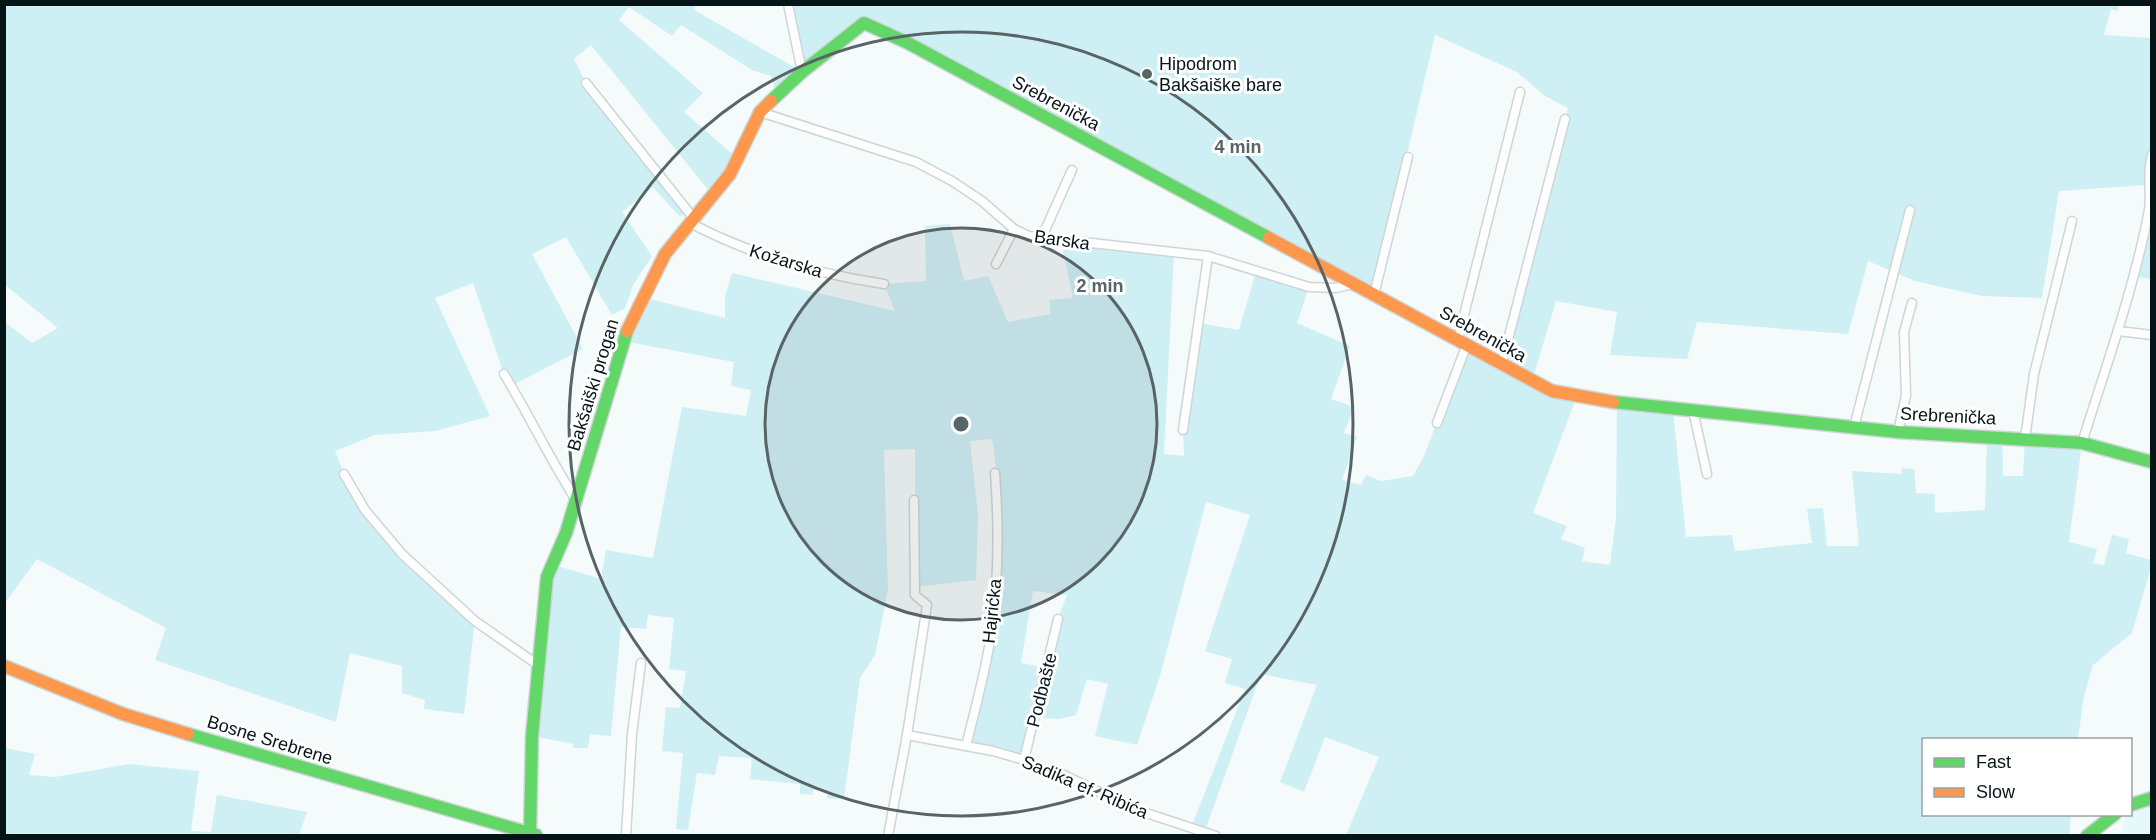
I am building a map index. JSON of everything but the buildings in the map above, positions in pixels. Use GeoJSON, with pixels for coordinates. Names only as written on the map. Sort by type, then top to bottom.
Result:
{"type":"FeatureCollection","features":[{"type":"Feature","properties":{"kind":"street"},"geometry":{"type":"LineString","coordinates":[[788,4],[802,72]]}},
{"type":"Feature","properties":{"kind":"street","name":"Bakšaiški progan"},"geometry":{"type":"LineString","coordinates":[[533,835],[529,777],[547,577],[576,500],[612,372],[628,330],[642,297],[665,254],[730,174],[760,112],[802,72],[864,23]]}},
{"type":"Feature","properties":{"kind":"street","name":"Srebrenička"},"geometry":{"type":"LineString","coordinates":[[864,23],[908,43],[1552,391],[1576,398],[1899,432],[2082,443],[2151,462]]}},
{"type":"Feature","properties":{"kind":"street"},"geometry":{"type":"LineString","coordinates":[[586,83],[693,222]]}},
{"type":"Feature","properties":{"kind":"street"},"geometry":{"type":"LineString","coordinates":[[1437,423],[1462,342],[1520,92]]}},
{"type":"Feature","properties":{"kind":"street","name":"Barska"},"geometry":{"type":"LineString","coordinates":[[760,112],[935,170],[974,196],[1014,229],[1041,239],[1208,256],[1309,287],[1335,288],[1353,284]]}},
{"type":"Feature","properties":{"kind":"street"},"geometry":{"type":"LineString","coordinates":[[1502,363],[1565,119]]}},
{"type":"Feature","properties":{"kind":"street"},"geometry":{"type":"LineString","coordinates":[[2082,443],[2118,331],[2151,207],[2147,184],[2151,155]]}},
{"type":"Feature","properties":{"kind":"street"},"geometry":{"type":"LineString","coordinates":[[1374,295],[1408,157]]}},
{"type":"Feature","properties":{"kind":"street"},"geometry":{"type":"LineString","coordinates":[[1041,239],[1072,170]]}},
{"type":"Feature","properties":{"kind":"street"},"geometry":{"type":"LineString","coordinates":[[1854,427],[1910,210]]}},
{"type":"Feature","properties":{"kind":"street"},"geometry":{"type":"LineString","coordinates":[[2025,439],[2034,374],[2072,221]]}},
{"type":"Feature","properties":{"kind":"street","name":"Kožarska"},"geometry":{"type":"LineString","coordinates":[[693,222],[728,242],[812,270],[884,284]]}},
{"type":"Feature","properties":{"kind":"street"},"geometry":{"type":"LineString","coordinates":[[996,264],[1014,229]]}},
{"type":"Feature","properties":{"kind":"street"},"geometry":{"type":"LineString","coordinates":[[1183,430],[1208,256]]}},
{"type":"Feature","properties":{"kind":"street"},"geometry":{"type":"LineString","coordinates":[[1899,432],[1906,395],[1904,332],[1912,303]]}},
{"type":"Feature","properties":{"kind":"street"},"geometry":{"type":"LineString","coordinates":[[2118,331],[2151,335]]}},
{"type":"Feature","properties":{"kind":"street"},"geometry":{"type":"LineString","coordinates":[[504,374],[523,404],[550,460],[576,500]]}},
{"type":"Feature","properties":{"kind":"street"},"geometry":{"type":"LineString","coordinates":[[1693,410],[1707,474]]}},
{"type":"Feature","properties":{"kind":"street","name":"Hajrićka"},"geometry":{"type":"LineString","coordinates":[[966,746],[991,635],[999,532],[995,473]]}},
{"type":"Feature","properties":{"kind":"street"},"geometry":{"type":"LineString","coordinates":[[344,474],[364,510],[402,554],[475,621],[538,665]]}},
{"type":"Feature","properties":{"kind":"street"},"geometry":{"type":"LineString","coordinates":[[888,836],[907,735],[927,605],[915,595],[914,500]]}},
{"type":"Feature","properties":{"kind":"street","name":"Podbašte"},"geometry":{"type":"LineString","coordinates":[[1024,760],[1058,619]]}},
{"type":"Feature","properties":{"kind":"street"},"geometry":{"type":"LineString","coordinates":[[626,836],[632,734],[641,663]]}},
{"type":"Feature","properties":{"kind":"street","name":"Bosne Srebrene"},"geometry":{"type":"LineString","coordinates":[[4,666],[123,714],[533,835]]}},
{"type":"Feature","properties":{"kind":"street","name":"Sadika ef. Ribića"},"geometry":{"type":"LineString","coordinates":[[907,735],[1024,760],[1052,776],[1062,774],[1134,808],[1216,836]]}},
{"type":"Feature","properties":{"kind":"street"},"geometry":{"type":"LineString","coordinates":[[2132,805],[2151,798]]}},
{"type":"Feature","properties":{"kind":"street"},"geometry":{"type":"LineString","coordinates":[[2087,836],[2112,816]]}},
{"type":"Feature","properties":{"kind":"shaded area"},"geometry":{"type":"Polygon","coordinates":[[[4,5],[696,5],[694,10],[801,71],[788,5],[2119,5],[2118,11],[2111,9],[2104,35],[2151,38],[2152,155],[2147,185],[2059,191],[2042,298],[1982,296],[1915,281],[1868,261],[1848,334],[1697,322],[1687,359],[1610,355],[1617,312],[1556,301],[1532,381],[1576,398],[1533,513],[1567,526],[1561,539],[1585,548],[1582,561],[1610,565],[1616,518],[1617,403],[1673,409],[1686,537],[1732,535],[1735,551],[1812,543],[1807,509],[1823,508],[1827,546],[1859,546],[1852,471],[1901,474],[1902,468],[1914,469],[1916,493],[1935,494],[1935,513],[1985,510],[1987,436],[2002,437],[2003,476],[2023,476],[2025,439],[2082,443],[2069,542],[2097,549],[2093,563],[2104,565],[2112,535],[2129,539],[2126,553],[2151,560],[2152,564],[2132,633],[2093,665],[2084,696],[2078,738],[1922,738],[1922,816],[2071,816],[2069,835],[1346,835],[1379,757],[1325,737],[1304,792],[1280,782],[1317,685],[1261,674],[1205,831],[1191,828],[1245,689],[1225,683],[1232,659],[1205,651],[1250,515],[1206,502],[1160,676],[1137,745],[1095,736],[1108,684],[1087,679],[1076,715],[1059,719],[1035,717],[1024,760],[966,746],[989,632],[994,593],[998,516],[997,477],[992,439],[970,441],[978,515],[976,580],[915,587],[915,449],[884,450],[888,589],[875,655],[860,678],[844,799],[827,798],[827,791],[814,788],[812,795],[800,794],[800,784],[750,779],[752,758],[719,756],[715,775],[697,773],[688,830],[676,829],[683,753],[662,751],[666,707],[680,708],[686,671],[669,669],[674,618],[648,615],[646,629],[621,627],[611,736],[590,734],[588,748],[573,748],[573,744],[532,736],[551,564],[601,579],[606,550],[653,558],[682,407],[746,416],[751,390],[731,386],[734,362],[623,341],[642,297],[725,318],[725,296],[732,273],[895,311],[884,284],[926,281],[925,226],[950,224],[964,281],[988,276],[1008,322],[1051,314],[1049,300],[1073,298],[1061,241],[1174,253],[1164,454],[1184,456],[1183,430],[1199,323],[1239,330],[1256,272],[1309,287],[1297,323],[1350,346],[1331,399],[1354,407],[1344,433],[1357,437],[1342,480],[1361,485],[1366,475],[1381,481],[1413,476],[1424,456],[1467,344],[1501,363],[1568,108],[1545,96],[1517,72],[1435,35],[1374,295],[864,23],[776,94],[771,76],[752,70],[681,25],[672,36],[629,7],[619,20],[703,93],[684,112],[737,158],[714,197],[591,45],[574,59],[586,83],[687,211],[680,217],[653,187],[622,212],[652,256],[633,285],[625,308],[612,315],[566,237],[532,254],[583,349],[511,386],[504,374],[473,283],[435,298],[490,416],[435,431],[375,435],[335,451],[344,474],[380,531],[475,621],[464,714],[424,709],[425,700],[402,693],[402,666],[350,653],[336,722],[155,660],[166,628],[37,559],[5,603],[5,322],[32,343],[58,328],[5,285],[4,5]],[[1033,591],[1021,663],[1048,668],[1058,619],[1067,595],[1033,591]]]}},
{"type":"Feature","properties":{"kind":"shaded area"},"geometry":{"type":"Polygon","coordinates":[[[2143,235],[2151,236],[2151,279],[2132,276],[2143,235]]]}},
{"type":"Feature","properties":{"kind":"shaded area"},"geometry":{"type":"Polygon","coordinates":[[[5,748],[35,754],[29,775],[55,777],[129,764],[199,771],[191,831],[211,832],[217,795],[307,812],[299,835],[5,835],[5,748]]]}},
{"type":"Feature","properties":{"kind":"shaded area"},"geometry":{"type":"Polygon","coordinates":[[[2151,798],[2151,835],[2122,836],[2125,816],[2132,816],[2132,805],[2151,798]]]}},
{"type":"Feature","properties":{"kind":"traffic: fast"},"geometry":{"type":"LineString","coordinates":[[771,101],[802,72],[864,23],[908,43],[1269,238]]}},
{"type":"Feature","properties":{"kind":"traffic: fast"},"geometry":{"type":"LineString","coordinates":[[530,834],[532,736],[547,577],[566,533],[627,331]]}},
{"type":"Feature","properties":{"kind":"traffic: fast"},"geometry":{"type":"LineString","coordinates":[[1613,402],[1898,432],[2082,443],[2152,462]]}},
{"type":"Feature","properties":{"kind":"traffic: fast"},"geometry":{"type":"LineString","coordinates":[[188,734],[536,835]]}},
{"type":"Feature","properties":{"kind":"traffic: fast"},"geometry":{"type":"LineString","coordinates":[[2132,804],[2152,798]]}},
{"type":"Feature","properties":{"kind":"traffic: fast"},"geometry":{"type":"LineString","coordinates":[[2087,836],[2112,816]]}},
{"type":"Feature","properties":{"kind":"traffic: slow"},"geometry":{"type":"LineString","coordinates":[[627,331],[665,254],[730,174],[760,112],[771,101]]}},
{"type":"Feature","properties":{"kind":"traffic: slow"},"geometry":{"type":"LineString","coordinates":[[1269,238],[1552,391],[1613,402]]}},
{"type":"Feature","properties":{"kind":"traffic: slow"},"geometry":{"type":"LineString","coordinates":[[4,666],[123,714],[188,734]]}},
{"type":"Feature","properties":{"kind":"place","name":"Hipodrom Bakšaiške bare"},"geometry":{"type":"Point","coordinates":[1147,74]}}]}
